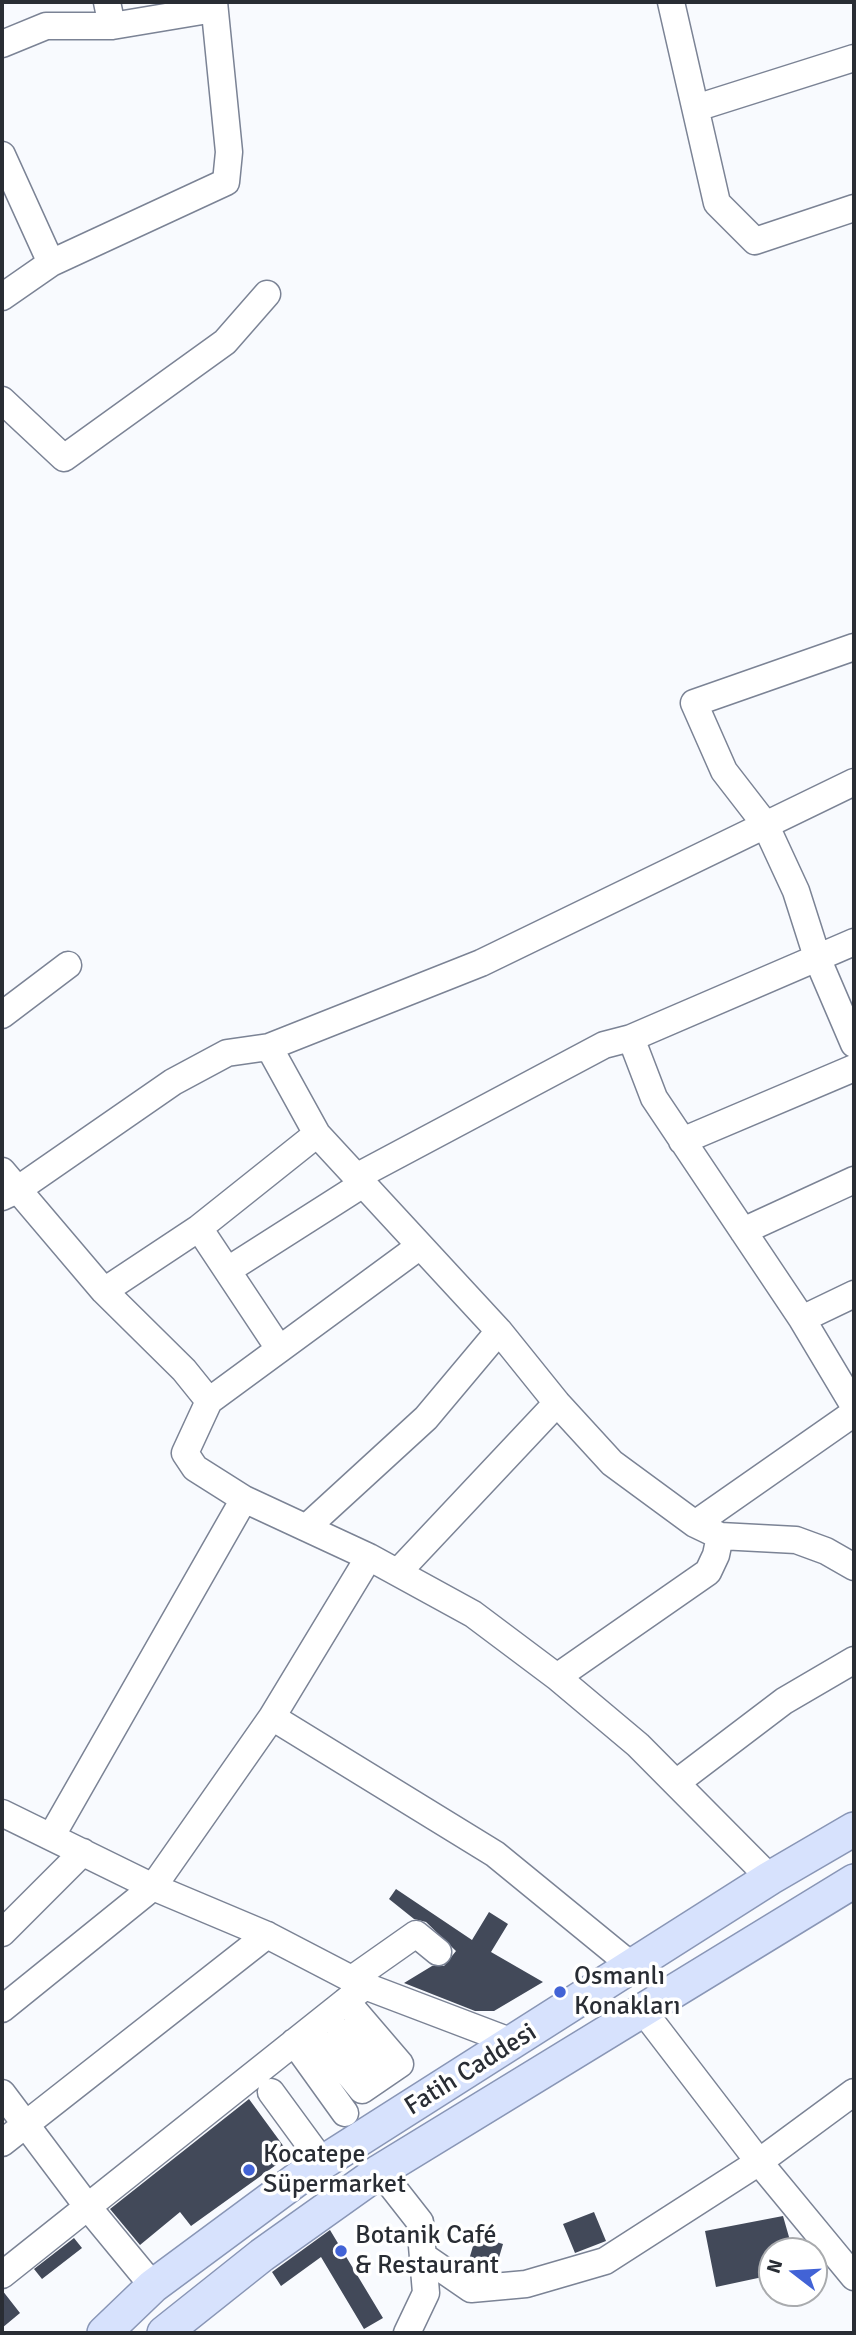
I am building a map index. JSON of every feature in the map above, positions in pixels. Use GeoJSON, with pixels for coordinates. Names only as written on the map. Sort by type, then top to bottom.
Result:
{"type":"FeatureCollection","features":[{"type":"Feature","properties":{"kind":"main road","name":"Fatih Caddesi"},"geometry":{"type":"LineString","coordinates":[[104,2333],[153,2286],[323,2163],[770,1878],[854,1829]]}},
{"type":"Feature","properties":{"kind":"main road","name":"Fatih Caddesi"},"geometry":{"type":"LineString","coordinates":[[164,2333],[262,2255],[380,2171],[644,2012],[854,1881]]}},
{"type":"Feature","properties":{"kind":"street"},"geometry":{"type":"LineString","coordinates":[[671,2],[717,203],[755,240],[854,208]]}},
{"type":"Feature","properties":{"kind":"street"},"geometry":{"type":"LineString","coordinates":[[2,44],[46,26],[110,14],[214,5],[229,152],[226,182],[51,263],[2,297]]}},
{"type":"Feature","properties":{"kind":"street"},"geometry":{"type":"LineString","coordinates":[[696,107],[854,58]]}},
{"type":"Feature","properties":{"kind":"street"},"geometry":{"type":"LineString","coordinates":[[2,155],[51,263]]}},
{"type":"Feature","properties":{"kind":"street"},"geometry":{"type":"LineString","coordinates":[[2,400],[64,458],[225,342],[267,294]]}},
{"type":"Feature","properties":{"kind":"street"},"geometry":{"type":"LineString","coordinates":[[854,647],[694,703],[724,771],[765,824],[796,891],[818,960],[854,1044]]}},
{"type":"Feature","properties":{"kind":"street"},"geometry":{"type":"LineString","coordinates":[[209,1401],[184,1370],[104,1291],[7,1186],[173,1082],[227,1053],[269,1047],[481,963],[854,782]]}},
{"type":"Feature","properties":{"kind":"street"},"geometry":{"type":"LineString","coordinates":[[228,1269],[360,1180],[604,1045],[631,1038],[765,977],[818,960],[854,942]]}},
{"type":"Feature","properties":{"kind":"street"},"geometry":{"type":"LineString","coordinates":[[2,1015],[68,965]]}},
{"type":"Feature","properties":{"kind":"street"},"geometry":{"type":"LineString","coordinates":[[631,1038],[654,1098],[802,1319],[854,1406]]}},
{"type":"Feature","properties":{"kind":"street"},"geometry":{"type":"LineString","coordinates":[[269,1047],[317,1134],[499,1331],[557,1403],[612,1463],[695,1524],[720,1536],[796,1540],[826,1551],[854,1567]]}},
{"type":"Feature","properties":{"kind":"street"},"geometry":{"type":"LineString","coordinates":[[682,1141],[854,1069]]}},
{"type":"Feature","properties":{"kind":"street"},"geometry":{"type":"LineString","coordinates":[[104,1291],[199,1228],[317,1134]]}},
{"type":"Feature","properties":{"kind":"street"},"geometry":{"type":"LineString","coordinates":[[743,1231],[854,1180]]}},
{"type":"Feature","properties":{"kind":"street"},"geometry":{"type":"LineString","coordinates":[[199,1228],[278,1347]]}},
{"type":"Feature","properties":{"kind":"street"},"geometry":{"type":"LineString","coordinates":[[420,1246],[278,1347],[209,1401],[185,1453],[195,1468],[244,1499],[369,1557],[473,1614],[557,1677],[638,1745],[770,1878]]}},
{"type":"Feature","properties":{"kind":"street"},"geometry":{"type":"LineString","coordinates":[[802,1319],[854,1294]]}},
{"type":"Feature","properties":{"kind":"street"},"geometry":{"type":"LineString","coordinates":[[307,1527],[426,1418],[499,1331]]}},
{"type":"Feature","properties":{"kind":"street"},"geometry":{"type":"LineString","coordinates":[[398,1572],[504,1455],[557,1403]]}},
{"type":"Feature","properties":{"kind":"street"},"geometry":{"type":"LineString","coordinates":[[695,1524],[854,1413]]}},
{"type":"Feature","properties":{"kind":"street"},"geometry":{"type":"LineString","coordinates":[[51,1836],[244,1499]]}},
{"type":"Feature","properties":{"kind":"street"},"geometry":{"type":"LineString","coordinates":[[557,1677],[708,1572],[716,1555],[720,1536]]}},
{"type":"Feature","properties":{"kind":"street"},"geometry":{"type":"LineString","coordinates":[[2,2009],[153,1888],[272,1717],[369,1557]]}},
{"type":"Feature","properties":{"kind":"street"},"geometry":{"type":"LineString","coordinates":[[676,1783],[784,1701],[854,1660]]}},
{"type":"Feature","properties":{"kind":"street"},"geometry":{"type":"LineString","coordinates":[[272,1717],[495,1854],[632,1966]]}},
{"type":"Feature","properties":{"kind":"street"},"geometry":{"type":"LineString","coordinates":[[2,1813],[153,1888],[267,1935],[354,1989],[515,2043]]}},
{"type":"Feature","properties":{"kind":"street"},"geometry":{"type":"LineString","coordinates":[[2,1933],[83,1852]]}},
{"type":"Feature","properties":{"kind":"street"},"geometry":{"type":"LineString","coordinates":[[2,2275],[294,2042],[416,1934],[438,1952]]}},
{"type":"Feature","properties":{"kind":"street"},"geometry":{"type":"LineString","coordinates":[[2,2143],[267,1935]]}},
{"type":"Feature","properties":{"kind":"street"},"geometry":{"type":"LineString","coordinates":[[333,2038],[379,2078],[400,2064],[354,1989]]}},
{"type":"Feature","properties":{"kind":"street"},"geometry":{"type":"LineString","coordinates":[[644,2012],[758,2162],[854,2277]]}},
{"type":"Feature","properties":{"kind":"street"},"geometry":{"type":"LineString","coordinates":[[294,2042],[345,2113]]}},
{"type":"Feature","properties":{"kind":"street"},"geometry":{"type":"LineString","coordinates":[[271,2092],[323,2163]]}},
{"type":"Feature","properties":{"kind":"street"},"geometry":{"type":"LineString","coordinates":[[423,2256],[471,2289],[526,2284],[605,2261],[758,2162],[854,2092]]}},
{"type":"Feature","properties":{"kind":"street"},"geometry":{"type":"LineString","coordinates":[[2,2093],[87,2206],[153,2286]]}},
{"type":"Feature","properties":{"kind":"street"},"geometry":{"type":"LineString","coordinates":[[380,2171],[420,2222],[426,2293],[407,2333]]}},
{"type":"Feature","properties":{"kind":"building"},"geometry":{"type":"Polygon","coordinates":[[[396,1889],[472,1940],[489,1912],[508,1924],[491,1952],[543,1982],[494,2011],[475,2011],[404,1983],[432,1966],[444,1966],[456,1951],[426,1922],[414,1919],[389,1899],[396,1889]]]}},
{"type":"Feature","properties":{"kind":"building"},"geometry":{"type":"Polygon","coordinates":[[[249,2099],[290,2155],[191,2226],[180,2212],[140,2245],[110,2209],[249,2099]]]}},
{"type":"Feature","properties":{"kind":"building"},"geometry":{"type":"Polygon","coordinates":[[[594,2212],[606,2241],[575,2253],[563,2224],[594,2212]]]}},
{"type":"Feature","properties":{"kind":"building"},"geometry":{"type":"Polygon","coordinates":[[[783,2216],[789,2237],[758,2237],[758,2278],[716,2287],[705,2231],[783,2216]]]}},
{"type":"Feature","properties":{"kind":"building"},"geometry":{"type":"Polygon","coordinates":[[[330,2230],[383,2318],[364,2329],[321,2257],[281,2286],[272,2272],[330,2230]]]}},
{"type":"Feature","properties":{"kind":"building"},"geometry":{"type":"Polygon","coordinates":[[[476,2236],[503,2244],[495,2271],[468,2263],[476,2236]]]}},
{"type":"Feature","properties":{"kind":"building"},"geometry":{"type":"Polygon","coordinates":[[[74,2238],[82,2248],[42,2279],[34,2269],[74,2238]]]}},
{"type":"Feature","properties":{"kind":"building"},"geometry":{"type":"Polygon","coordinates":[[[2,2290],[20,2313],[2,2328],[2,2290]]]}},
{"type":"Feature","properties":{"kind":"place","name":"Osmanlı Konakları"},"geometry":{"type":"Point","coordinates":[560,1992]}},
{"type":"Feature","properties":{"kind":"place","name":"Kocatepe Süpermarket"},"geometry":{"type":"Point","coordinates":[249,2170]}},
{"type":"Feature","properties":{"kind":"place","name":"Botanik Café & Restaurant"},"geometry":{"type":"Point","coordinates":[341,2251]}}]}
